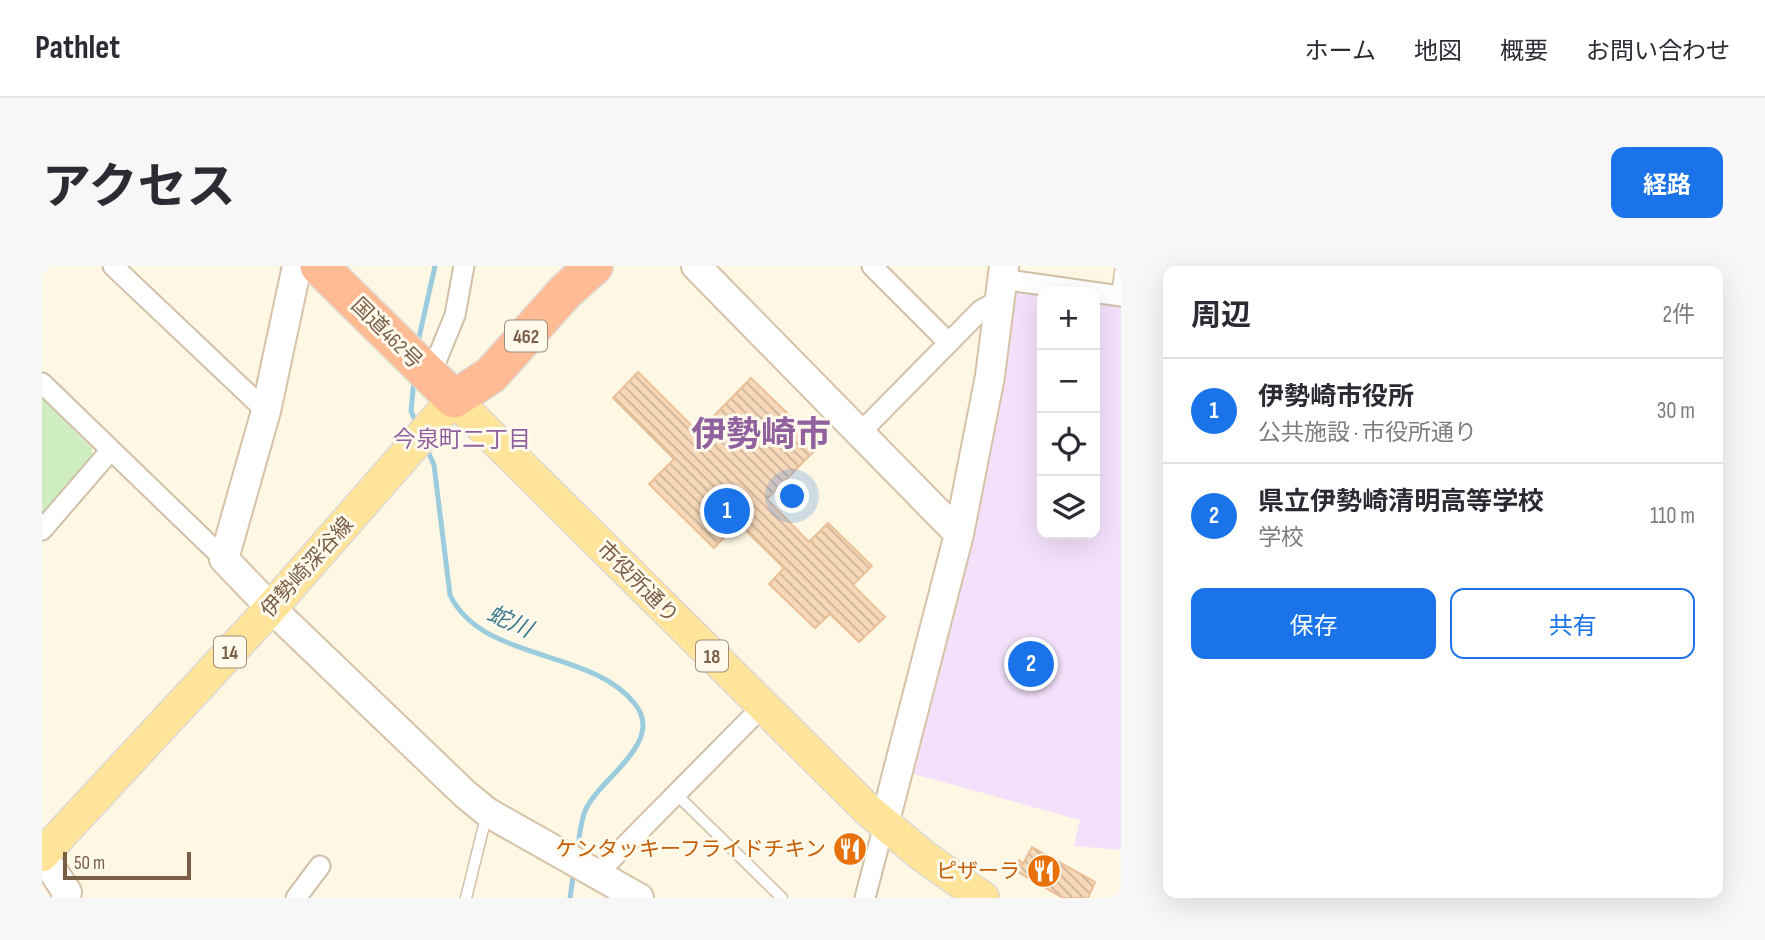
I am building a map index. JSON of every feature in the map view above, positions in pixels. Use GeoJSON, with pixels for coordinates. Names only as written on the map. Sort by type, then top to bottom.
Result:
{"type":"FeatureCollection","features":[{"type":"Feature","properties":{"kind":"highway","name":"国道462号"},"geometry":{"type":"LineString","coordinates":[[319,266],[429,375]]}},
{"type":"Feature","properties":{"kind":"highway","name":"462"},"geometry":{"type":"LineString","coordinates":[[429,375],[476,361],[562,266]]}},
{"type":"Feature","properties":{"kind":"highway","name":"462"},"geometry":{"type":"LineString","coordinates":[[429,375],[491,375],[565,292],[594,266]]}},
{"type":"Feature","properties":{"kind":"main road","name":"伊勢崎深谷線"},"geometry":{"type":"LineString","coordinates":[[42,855],[271,608],[422,438],[429,375]]}},
{"type":"Feature","properties":{"kind":"main road","name":"市役所通り"},"geometry":{"type":"LineString","coordinates":[[429,375],[884,825],[983,898]]}},
{"type":"Feature","properties":{"kind":"street"},"geometry":{"type":"LineString","coordinates":[[113,266],[266,411]]}},
{"type":"Feature","properties":{"kind":"street"},"geometry":{"type":"LineString","coordinates":[[224,559],[266,411],[297,266]]}},
{"type":"Feature","properties":{"kind":"street"},"geometry":{"type":"LineString","coordinates":[[429,375],[455,315],[464,266]]}},
{"type":"Feature","properties":{"kind":"street"},"geometry":{"type":"LineString","coordinates":[[696,266],[859,435],[960,534]]}},
{"type":"Feature","properties":{"kind":"street"},"geometry":{"type":"LineString","coordinates":[[872,266],[948,342]]}},
{"type":"Feature","properties":{"kind":"street"},"geometry":{"type":"LineString","coordinates":[[859,435],[986,305],[1001,282]]}},
{"type":"Feature","properties":{"kind":"street"},"geometry":{"type":"LineString","coordinates":[[1001,282],[1119,296]]}},
{"type":"Feature","properties":{"kind":"street"},"geometry":{"type":"LineString","coordinates":[[865,898],[960,534],[990,376],[1001,282]]}},
{"type":"Feature","properties":{"kind":"street"},"geometry":{"type":"LineString","coordinates":[[42,383],[444,776],[487,812],[639,898]]}},
{"type":"Feature","properties":{"kind":"street"},"geometry":{"type":"LineString","coordinates":[[42,530],[111,450]]}},
{"type":"Feature","properties":{"kind":"street"},"geometry":{"type":"LineString","coordinates":[[582,867],[676,794],[763,706]]}},
{"type":"Feature","properties":{"kind":"street"},"geometry":{"type":"LineString","coordinates":[[42,855],[69,896]]}},
{"type":"Feature","properties":{"kind":"street"},"geometry":{"type":"LineString","coordinates":[[296,898],[320,866]]}},
{"type":"Feature","properties":{"kind":"lane"},"geometry":{"type":"LineString","coordinates":[[1119,296],[1121,266]]}},
{"type":"Feature","properties":{"kind":"lane"},"geometry":{"type":"LineString","coordinates":[[676,794],[782,898]]}},
{"type":"Feature","properties":{"kind":"lane"},"geometry":{"type":"LineString","coordinates":[[466,898],[487,812]]}},
{"type":"Feature","properties":{"kind":"shaded area"},"geometry":{"type":"Polygon","coordinates":[[[1016,289],[1037,291],[1037,539],[1100,539],[1100,300],[1121,302],[1121,850],[1074,846],[1080,820],[914,774],[969,556],[968,544],[994,433],[1012,294],[1016,289]]]}},
{"type":"Feature","properties":{"kind":"green space"},"geometry":{"type":"Polygon","coordinates":[[[42,398],[92,448],[92,456],[42,515],[42,398]]]}},
{"type":"Feature","properties":{"kind":"building"},"geometry":{"type":"Polygon","coordinates":[[[638,372],[698,432],[751,378],[820,445],[767,499],[809,542],[828,523],[872,566],[853,585],[885,617],[859,642],[830,614],[815,628],[769,584],[784,568],[738,523],[714,548],[649,484],[674,459],[613,398],[638,372]]]}},
{"type":"Feature","properties":{"kind":"building"},"geometry":{"type":"Polygon","coordinates":[[[1032,847],[1095,882],[1088,898],[1063,898],[1013,869],[1019,860],[1023,864],[1032,847]]]}},
{"type":"Feature","properties":{"kind":"waterway","name":"蛇川"},"geometry":{"type":"LineString","coordinates":[[418,342],[435,266]]}},
{"type":"Feature","properties":{"kind":"waterway","name":"蛇川"},"geometry":{"type":"LineString","coordinates":[[414,380],[411,411],[417,425]]}},
{"type":"Feature","properties":{"kind":"waterway","name":"蛇川"},"geometry":{"type":"LineString","coordinates":[[426,447],[434,465],[450,595],[465,617],[486,632],[511,644],[592,673],[616,686],[635,704],[642,718],[642,733],[636,747],[585,811],[577,853]]}},
{"type":"Feature","properties":{"kind":"waterway","name":"蛇川"},"geometry":{"type":"LineString","coordinates":[[570,898],[574,870]]}},
{"type":"Feature","properties":{"kind":"place","name":"伊勢崎市役所"},"geometry":{"type":"Point","coordinates":[727,511]}},
{"type":"Feature","properties":{"kind":"place","name":"県立伊勢崎清明高等学校"},"geometry":{"type":"Point","coordinates":[1031,664]}},
{"type":"Feature","properties":{"kind":"place","name":"ケンタッキーフライドチキン"},"geometry":{"type":"Point","coordinates":[850,849]}},
{"type":"Feature","properties":{"kind":"place","name":"ピザーラ"},"geometry":{"type":"Point","coordinates":[1044,871]}},
{"type":"Feature","properties":{"kind":"district","name":"伊勢崎市"},"geometry":{"type":"Point","coordinates":[761,434]}},
{"type":"Feature","properties":{"kind":"district","name":"今泉町二丁目"},"geometry":{"type":"Point","coordinates":[462,439]}}]}
